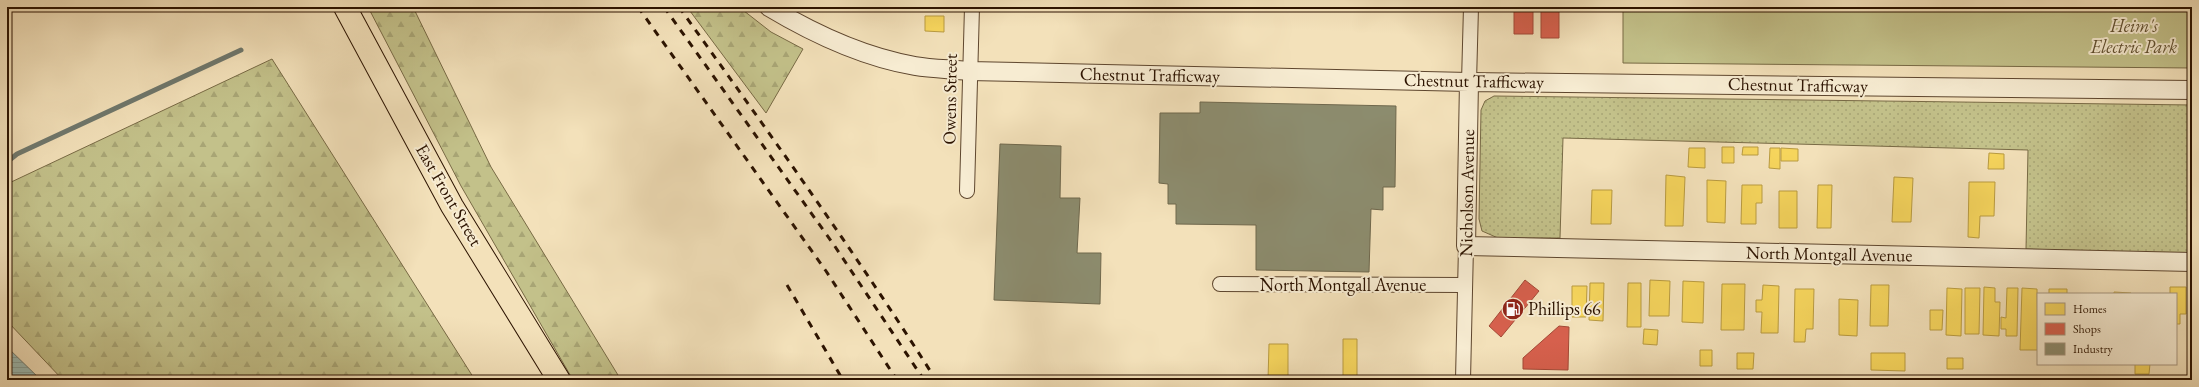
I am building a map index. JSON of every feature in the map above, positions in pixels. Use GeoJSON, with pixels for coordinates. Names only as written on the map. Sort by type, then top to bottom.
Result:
{"type":"FeatureCollection","features":[{"type":"Feature","properties":{"kind":"main road","name":"East Front Street"},"geometry":{"type":"LineString","coordinates":[[345,7],[452,206],[559,380]]}},
{"type":"Feature","properties":{"kind":"street","name":"Chestnut Trafficway"},"geometry":{"type":"LineString","coordinates":[[769,7],[821,36],[871,54],[915,66],[970,71],[1469,82],[2192,90]]}},
{"type":"Feature","properties":{"kind":"street","name":"Owens Street"},"geometry":{"type":"LineString","coordinates":[[967,191],[972,7]]}},
{"type":"Feature","properties":{"kind":"street","name":"Nicholson Avenue"},"geometry":{"type":"LineString","coordinates":[[1463,380],[1471,7]]}},
{"type":"Feature","properties":{"kind":"street","name":"North Montgall Avenue"},"geometry":{"type":"LineString","coordinates":[[1466,246],[2192,262]]}},
{"type":"Feature","properties":{"kind":"street","name":"North Montgall Avenue"},"geometry":{"type":"LineString","coordinates":[[1220,284],[1466,285]]}},
{"type":"Feature","properties":{"kind":"green space"},"geometry":{"type":"Polygon","coordinates":[[[368,7],[413,7],[491,167],[621,380],[573,380],[461,186],[368,7]]]}},
{"type":"Feature","properties":{"kind":"green space"},"geometry":{"type":"Polygon","coordinates":[[[687,7],[739,7],[771,32],[803,49],[766,113],[687,7]]]}},
{"type":"Feature","properties":{"kind":"green space","name":"Heim's Electric Park"},"geometry":{"type":"Polygon","coordinates":[[[1623,7],[2192,7],[2192,68],[1623,63],[1623,7]]]}},
{"type":"Feature","properties":{"kind":"green space"},"geometry":{"type":"Polygon","coordinates":[[[272,59],[475,380],[63,380],[7,321],[7,184],[272,59]]]}},
{"type":"Feature","properties":{"kind":"green space"},"geometry":{"type":"Polygon","coordinates":[[[1494,96],[2192,105],[2192,254],[2026,249],[2028,150],[1563,138],[1560,238],[1498,238],[1482,231],[1479,219],[1481,110],[1485,101],[1494,96]]]}},
{"type":"Feature","properties":{"kind":"water"},"geometry":{"type":"Polygon","coordinates":[[[7,347],[41,380],[7,380],[7,347]]]}},
{"type":"Feature","properties":{"kind":"building: Homes"},"geometry":{"type":"Polygon","coordinates":[[[925,16],[944,16],[944,32],[925,31],[925,16]]]}},
{"type":"Feature","properties":{"kind":"building: Homes"},"geometry":{"type":"Polygon","coordinates":[[[1722,147],[1734,147],[1734,163],[1722,163],[1722,147]]]}},
{"type":"Feature","properties":{"kind":"building: Homes"},"geometry":{"type":"Polygon","coordinates":[[[1743,147],[1758,147],[1758,155],[1742,155],[1743,147]]]}},
{"type":"Feature","properties":{"kind":"building: Homes"},"geometry":{"type":"Polygon","coordinates":[[[1689,148],[1705,148],[1705,168],[1688,167],[1689,148]]]}},
{"type":"Feature","properties":{"kind":"building: Homes"},"geometry":{"type":"Polygon","coordinates":[[[1770,148],[1780,148],[1780,169],[1769,168],[1770,148]]]}},
{"type":"Feature","properties":{"kind":"building: Homes"},"geometry":{"type":"Polygon","coordinates":[[[1781,148],[1798,149],[1798,161],[1781,161],[1781,148]]]}},
{"type":"Feature","properties":{"kind":"building: Homes"},"geometry":{"type":"Polygon","coordinates":[[[1989,153],[2004,154],[2004,169],[1988,169],[1989,153]]]}},
{"type":"Feature","properties":{"kind":"building: Homes"},"geometry":{"type":"Polygon","coordinates":[[[1666,175],[1685,177],[1683,226],[1665,226],[1666,175]]]}},
{"type":"Feature","properties":{"kind":"building: Homes"},"geometry":{"type":"Polygon","coordinates":[[[1894,177],[1913,178],[1911,222],[1892,222],[1894,177]]]}},
{"type":"Feature","properties":{"kind":"building: Homes"},"geometry":{"type":"Polygon","coordinates":[[[1707,180],[1726,181],[1725,223],[1707,222],[1707,180]]]}},
{"type":"Feature","properties":{"kind":"building: Homes"},"geometry":{"type":"Polygon","coordinates":[[[1969,182],[1995,182],[1994,216],[1980,216],[1979,238],[1968,237],[1969,182]]]}},
{"type":"Feature","properties":{"kind":"building: Homes"},"geometry":{"type":"Polygon","coordinates":[[[1742,185],[1762,185],[1762,203],[1756,203],[1756,224],[1741,224],[1742,185]]]}},
{"type":"Feature","properties":{"kind":"building: Homes"},"geometry":{"type":"Polygon","coordinates":[[[1818,185],[1832,185],[1831,228],[1817,228],[1818,185]]]}},
{"type":"Feature","properties":{"kind":"building: Homes"},"geometry":{"type":"Polygon","coordinates":[[[1592,190],[1612,190],[1611,224],[1591,224],[1592,190]]]}},
{"type":"Feature","properties":{"kind":"building: Homes"},"geometry":{"type":"Polygon","coordinates":[[[1779,191],[1797,191],[1797,228],[1779,228],[1779,191]]]}},
{"type":"Feature","properties":{"kind":"building: Homes"},"geometry":{"type":"Polygon","coordinates":[[[1650,280],[1670,281],[1669,316],[1649,316],[1650,280]]]}},
{"type":"Feature","properties":{"kind":"building: Homes"},"geometry":{"type":"Polygon","coordinates":[[[1683,281],[1704,282],[1703,323],[1682,322],[1683,281]]]}},
{"type":"Feature","properties":{"kind":"building: Homes"},"geometry":{"type":"Polygon","coordinates":[[[1590,283],[1604,283],[1603,321],[1589,320],[1590,283]]]}},
{"type":"Feature","properties":{"kind":"building: Homes"},"geometry":{"type":"Polygon","coordinates":[[[1628,283],[1641,283],[1641,327],[1627,327],[1628,283]]]}},
{"type":"Feature","properties":{"kind":"building: Homes"},"geometry":{"type":"Polygon","coordinates":[[[1722,284],[1745,284],[1744,330],[1721,330],[1722,284]]]}},
{"type":"Feature","properties":{"kind":"building: Homes"},"geometry":{"type":"Polygon","coordinates":[[[1763,285],[1779,286],[1778,333],[1761,333],[1762,312],[1756,312],[1756,300],[1762,300],[1763,285]]]}},
{"type":"Feature","properties":{"kind":"building: Homes"},"geometry":{"type":"Polygon","coordinates":[[[1871,285],[1889,285],[1888,326],[1870,326],[1871,285]]]}},
{"type":"Feature","properties":{"kind":"building: Homes"},"geometry":{"type":"Polygon","coordinates":[[[1572,286],[1587,286],[1586,317],[1572,317],[1572,286]]]}},
{"type":"Feature","properties":{"kind":"building: Homes"},"geometry":{"type":"Polygon","coordinates":[[[1984,287],[1995,288],[1995,302],[2000,302],[1999,336],[1983,335],[1984,287]]]}},
{"type":"Feature","properties":{"kind":"building: Homes"},"geometry":{"type":"Polygon","coordinates":[[[2170,287],[2186,287],[2186,314],[2180,314],[2180,324],[2177,324],[2177,293],[2170,293],[2170,287]]]}},
{"type":"Feature","properties":{"kind":"building: Homes"},"geometry":{"type":"Polygon","coordinates":[[[1947,288],[1962,289],[1961,336],[1946,335],[1947,288]]]}},
{"type":"Feature","properties":{"kind":"building: Homes"},"geometry":{"type":"Polygon","coordinates":[[[1965,288],[1980,288],[1979,334],[1965,334],[1965,288]]]}},
{"type":"Feature","properties":{"kind":"building: Homes"},"geometry":{"type":"Polygon","coordinates":[[[2007,288],[2018,288],[2017,336],[2006,336],[2006,329],[2001,329],[2001,317],[2006,318],[2007,288]]]}},
{"type":"Feature","properties":{"kind":"building: Homes"},"geometry":{"type":"Polygon","coordinates":[[[2022,288],[2037,289],[2037,350],[2020,350],[2022,288]]]}},
{"type":"Feature","properties":{"kind":"building: Homes"},"geometry":{"type":"Polygon","coordinates":[[[1795,289],[1814,289],[1813,329],[1806,329],[1805,342],[1794,342],[1795,289]]]}},
{"type":"Feature","properties":{"kind":"building: Homes"},"geometry":{"type":"Polygon","coordinates":[[[2049,289],[2067,289],[2067,293],[2049,293],[2049,289]]]}},
{"type":"Feature","properties":{"kind":"building: Homes"},"geometry":{"type":"Polygon","coordinates":[[[2189,293],[2192,293],[2192,330],[2188,330],[2189,293]]]}},
{"type":"Feature","properties":{"kind":"building: Homes"},"geometry":{"type":"Polygon","coordinates":[[[1839,299],[1858,300],[1857,336],[1839,335],[1839,299]]]}},
{"type":"Feature","properties":{"kind":"building: Homes"},"geometry":{"type":"Polygon","coordinates":[[[1930,310],[1943,310],[1942,330],[1930,330],[1930,310]]]}},
{"type":"Feature","properties":{"kind":"building: Homes"},"geometry":{"type":"Polygon","coordinates":[[[1644,329],[1658,330],[1657,345],[1643,344],[1644,329]]]}},
{"type":"Feature","properties":{"kind":"building: Homes"},"geometry":{"type":"Polygon","coordinates":[[[1343,339],[1357,339],[1357,380],[1343,380],[1343,339]]]}},
{"type":"Feature","properties":{"kind":"building: Homes"},"geometry":{"type":"Polygon","coordinates":[[[1269,344],[1288,344],[1288,380],[1268,380],[1269,344]]]}},
{"type":"Feature","properties":{"kind":"building: Homes"},"geometry":{"type":"Polygon","coordinates":[[[1700,350],[1712,350],[1712,366],[1700,366],[1700,350]]]}},
{"type":"Feature","properties":{"kind":"building: Homes"},"geometry":{"type":"Polygon","coordinates":[[[1737,353],[1754,353],[1753,369],[1737,369],[1737,353]]]}},
{"type":"Feature","properties":{"kind":"building: Homes"},"geometry":{"type":"Polygon","coordinates":[[[1871,353],[1905,353],[1905,371],[1871,370],[1871,353]]]}},
{"type":"Feature","properties":{"kind":"building: Homes"},"geometry":{"type":"Polygon","coordinates":[[[1947,358],[1963,358],[1963,369],[1947,369],[1947,358]]]}},
{"type":"Feature","properties":{"kind":"building: Homes"},"geometry":{"type":"Polygon","coordinates":[[[2135,365],[2150,365],[2149,374],[2135,374],[2135,365]]]}},
{"type":"Feature","properties":{"kind":"building: Shops"},"geometry":{"type":"Polygon","coordinates":[[[1541,8],[1559,8],[1559,38],[1541,38],[1541,8]]]}},
{"type":"Feature","properties":{"kind":"building: Shops"},"geometry":{"type":"Polygon","coordinates":[[[1514,11],[1533,11],[1533,34],[1514,34],[1514,11]]]}},
{"type":"Feature","properties":{"kind":"building: Shops","name":"Phillips 66"},"geometry":{"type":"Polygon","coordinates":[[[1525,280],[1539,291],[1501,337],[1489,326],[1525,280]]]}},
{"type":"Feature","properties":{"kind":"building: Shops"},"geometry":{"type":"Polygon","coordinates":[[[1559,326],[1569,327],[1568,370],[1523,369],[1523,358],[1559,326]]]}},
{"type":"Feature","properties":{"kind":"building: Industry"},"geometry":{"type":"Polygon","coordinates":[[[1200,102],[1396,106],[1395,187],[1383,187],[1383,210],[1371,209],[1369,272],[1256,270],[1256,225],[1176,224],[1176,204],[1168,204],[1168,184],[1159,183],[1160,113],[1200,113],[1200,102]]]}},
{"type":"Feature","properties":{"kind":"building: Industry"},"geometry":{"type":"Polygon","coordinates":[[[1000,144],[1061,146],[1060,198],[1080,198],[1077,253],[1101,253],[1100,304],[994,300],[1000,144]]]}},
{"type":"Feature","properties":{"kind":"waterway"},"geometry":{"type":"LineString","coordinates":[[7,162],[17,154],[241,50]]}},
{"type":"Feature","properties":{"kind":"railway"},"geometry":{"type":"LineString","coordinates":[[638,7],[826,271],[897,380]]}},
{"type":"Feature","properties":{"kind":"railway"},"geometry":{"type":"LineString","coordinates":[[664,7],[834,245],[924,380]]}},
{"type":"Feature","properties":{"kind":"railway"},"geometry":{"type":"LineString","coordinates":[[679,7],[778,145],[874,285],[936,380]]}},
{"type":"Feature","properties":{"kind":"railway"},"geometry":{"type":"LineString","coordinates":[[787,285],[843,380]]}},
{"type":"Feature","properties":{"kind":"place","name":"Phillips 66"},"geometry":{"type":"Point","coordinates":[1513,309]}}]}
